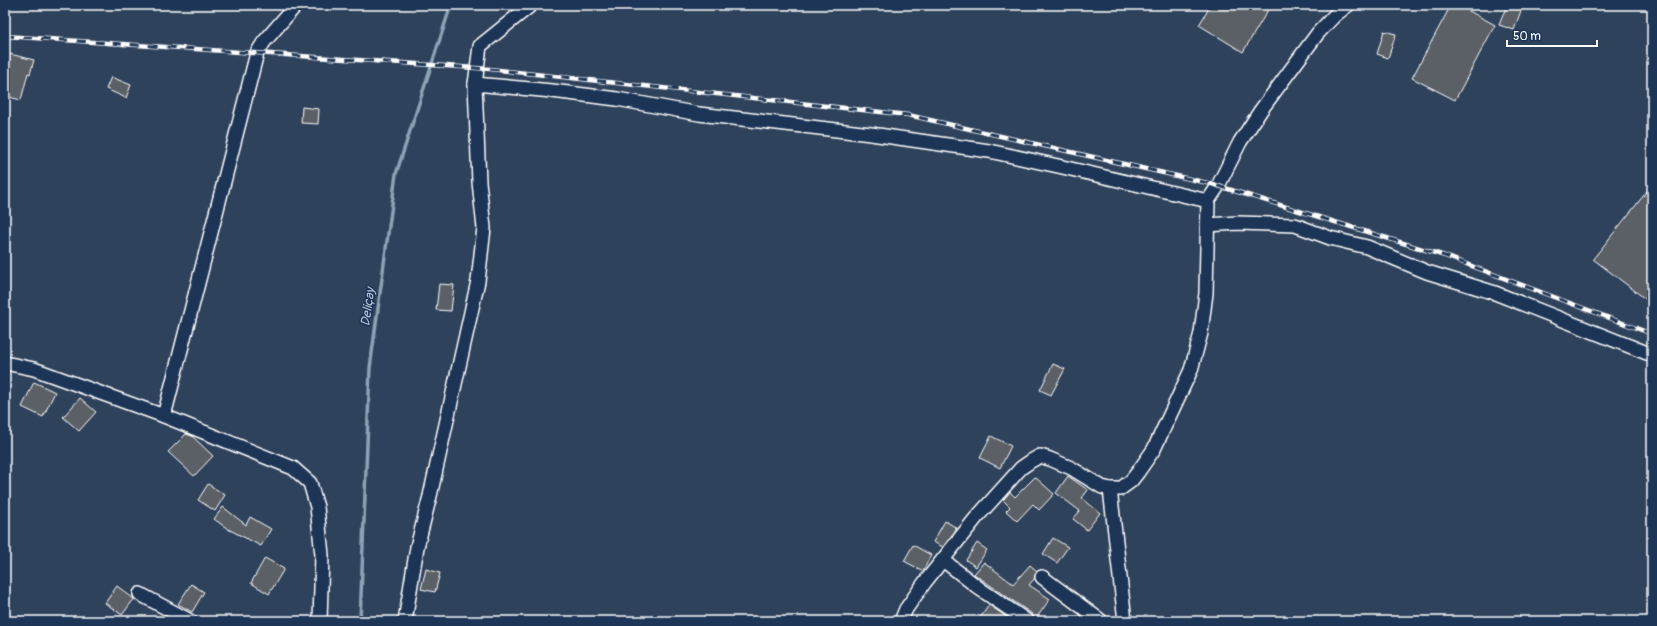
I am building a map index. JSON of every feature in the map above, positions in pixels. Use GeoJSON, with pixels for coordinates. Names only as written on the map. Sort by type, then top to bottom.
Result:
{"type":"FeatureCollection","features":[{"type":"Feature","properties":{"kind":"street"},"geometry":{"type":"LineString","coordinates":[[164,416],[257,53],[264,42],[296,5]]}},
{"type":"Feature","properties":{"kind":"street"},"geometry":{"type":"LineString","coordinates":[[405,621],[417,547],[432,489],[478,281],[484,228],[475,84],[480,46],[531,5]]}},
{"type":"Feature","properties":{"kind":"street"},"geometry":{"type":"LineString","coordinates":[[901,621],[906,609],[976,518],[1022,468],[1040,456],[1072,468],[1091,481],[1110,489],[1120,488],[1131,481],[1154,449],[1190,370],[1202,333],[1206,293],[1208,202],[1218,186],[1240,142],[1261,110],[1318,34],[1335,15],[1348,5]]}},
{"type":"Feature","properties":{"kind":"street"},"geometry":{"type":"LineString","coordinates":[[475,84],[552,90],[617,99],[699,114],[871,134],[989,151],[1208,202]]}},
{"type":"Feature","properties":{"kind":"street"},"geometry":{"type":"LineString","coordinates":[[1208,225],[1238,223],[1295,225],[1330,238],[1368,247],[1427,272],[1494,293],[1652,355]]}},
{"type":"Feature","properties":{"kind":"street"},"geometry":{"type":"LineString","coordinates":[[5,363],[34,369],[164,416],[293,468],[310,483],[317,507],[322,555],[320,621]]}},
{"type":"Feature","properties":{"kind":"street"},"geometry":{"type":"LineString","coordinates":[[1110,489],[1125,621]]}},
{"type":"Feature","properties":{"kind":"street"},"geometry":{"type":"LineString","coordinates":[[943,560],[980,589],[1027,621]]}},
{"type":"Feature","properties":{"kind":"street"},"geometry":{"type":"LineString","coordinates":[[1042,577],[1101,621]]}},
{"type":"Feature","properties":{"kind":"street"},"geometry":{"type":"LineString","coordinates":[[140,594],[190,621]]}},
{"type":"Feature","properties":{"kind":"building"},"geometry":{"type":"Polygon","coordinates":[[[1211,5],[1271,5],[1243,52],[1199,25],[1211,5]]]}},
{"type":"Feature","properties":{"kind":"building"},"geometry":{"type":"Polygon","coordinates":[[[1451,5],[1458,5],[1495,25],[1455,100],[1412,78],[1451,5]]]}},
{"type":"Feature","properties":{"kind":"building"},"geometry":{"type":"Polygon","coordinates":[[[1507,5],[1523,5],[1514,30],[1499,25],[1507,5]]]}},
{"type":"Feature","properties":{"kind":"building"},"geometry":{"type":"Polygon","coordinates":[[[1384,31],[1396,34],[1388,58],[1377,54],[1384,31]]]}},
{"type":"Feature","properties":{"kind":"building"},"geometry":{"type":"Polygon","coordinates":[[[10,54],[34,60],[30,74],[28,73],[21,100],[5,96],[5,74],[10,54]]]}},
{"type":"Feature","properties":{"kind":"building"},"geometry":{"type":"Polygon","coordinates":[[[111,77],[131,85],[126,98],[106,89],[111,77]]]}},
{"type":"Feature","properties":{"kind":"building"},"geometry":{"type":"Polygon","coordinates":[[[302,107],[319,109],[318,124],[301,123],[302,107]]]}},
{"type":"Feature","properties":{"kind":"building"},"geometry":{"type":"Polygon","coordinates":[[[1652,185],[1652,304],[1593,259],[1652,185]]]}},
{"type":"Feature","properties":{"kind":"building"},"geometry":{"type":"Polygon","coordinates":[[[439,284],[454,285],[451,311],[436,310],[439,284]]]}},
{"type":"Feature","properties":{"kind":"building"},"geometry":{"type":"Polygon","coordinates":[[[1053,364],[1065,369],[1051,395],[1040,390],[1053,364]]]}},
{"type":"Feature","properties":{"kind":"building"},"geometry":{"type":"Polygon","coordinates":[[[34,382],[55,392],[43,417],[22,407],[34,382]]]}},
{"type":"Feature","properties":{"kind":"building"},"geometry":{"type":"Polygon","coordinates":[[[80,398],[96,412],[79,431],[63,417],[80,398]]]}},
{"type":"Feature","properties":{"kind":"building"},"geometry":{"type":"Polygon","coordinates":[[[186,434],[192,436],[213,456],[194,476],[168,452],[186,434]]]}},
{"type":"Feature","properties":{"kind":"building"},"geometry":{"type":"Polygon","coordinates":[[[991,436],[1011,446],[1000,468],[980,458],[991,436]]]}},
{"type":"Feature","properties":{"kind":"building"},"geometry":{"type":"Polygon","coordinates":[[[1068,476],[1088,490],[1082,498],[1100,513],[1087,530],[1073,519],[1080,511],[1056,493],[1068,476]]]}},
{"type":"Feature","properties":{"kind":"building"},"geometry":{"type":"Polygon","coordinates":[[[1035,477],[1054,494],[1039,510],[1033,504],[1017,521],[1006,511],[1010,507],[1003,500],[1010,492],[1015,497],[1035,477]]]}},
{"type":"Feature","properties":{"kind":"building"},"geometry":{"type":"Polygon","coordinates":[[[208,484],[225,495],[215,511],[198,500],[208,484]]]}},
{"type":"Feature","properties":{"kind":"building"},"geometry":{"type":"Polygon","coordinates":[[[223,507],[246,525],[250,517],[271,529],[261,546],[228,529],[214,519],[223,507]]]}},
{"type":"Feature","properties":{"kind":"building"},"geometry":{"type":"Polygon","coordinates":[[[945,521],[957,528],[943,547],[933,542],[945,521]]]}},
{"type":"Feature","properties":{"kind":"building"},"geometry":{"type":"Polygon","coordinates":[[[1053,538],[1068,547],[1057,563],[1043,554],[1053,538]]]}},
{"type":"Feature","properties":{"kind":"building"},"geometry":{"type":"Polygon","coordinates":[[[977,543],[987,550],[976,567],[966,560],[977,543]]]}},
{"type":"Feature","properties":{"kind":"building"},"geometry":{"type":"Polygon","coordinates":[[[913,545],[931,555],[923,571],[904,561],[913,545]]]}},
{"type":"Feature","properties":{"kind":"building"},"geometry":{"type":"Polygon","coordinates":[[[265,558],[284,569],[269,594],[251,583],[265,558]]]}},
{"type":"Feature","properties":{"kind":"building"},"geometry":{"type":"Polygon","coordinates":[[[984,562],[1013,584],[1030,565],[1037,571],[1034,579],[1029,585],[1050,599],[1035,620],[1032,614],[974,574],[984,562]]]}},
{"type":"Feature","properties":{"kind":"building"},"geometry":{"type":"Polygon","coordinates":[[[426,569],[440,573],[435,592],[421,589],[426,569]]]}},
{"type":"Feature","properties":{"kind":"building"},"geometry":{"type":"Polygon","coordinates":[[[191,584],[204,592],[192,612],[178,604],[191,584]]]}},
{"type":"Feature","properties":{"kind":"building"},"geometry":{"type":"Polygon","coordinates":[[[117,586],[134,599],[122,615],[105,603],[117,586]]]}},
{"type":"Feature","properties":{"kind":"building"},"geometry":{"type":"Polygon","coordinates":[[[989,605],[1008,618],[1006,621],[978,621],[989,605]]]}},
{"type":"Feature","properties":{"kind":"waterway","name":"Deliçay"},"geometry":{"type":"LineString","coordinates":[[360,621],[370,368],[396,174],[451,5]]}},
{"type":"Feature","properties":{"kind":"railway"},"geometry":{"type":"LineString","coordinates":[[5,36],[490,69],[908,115],[1212,184],[1445,256],[1652,334]]}}]}
